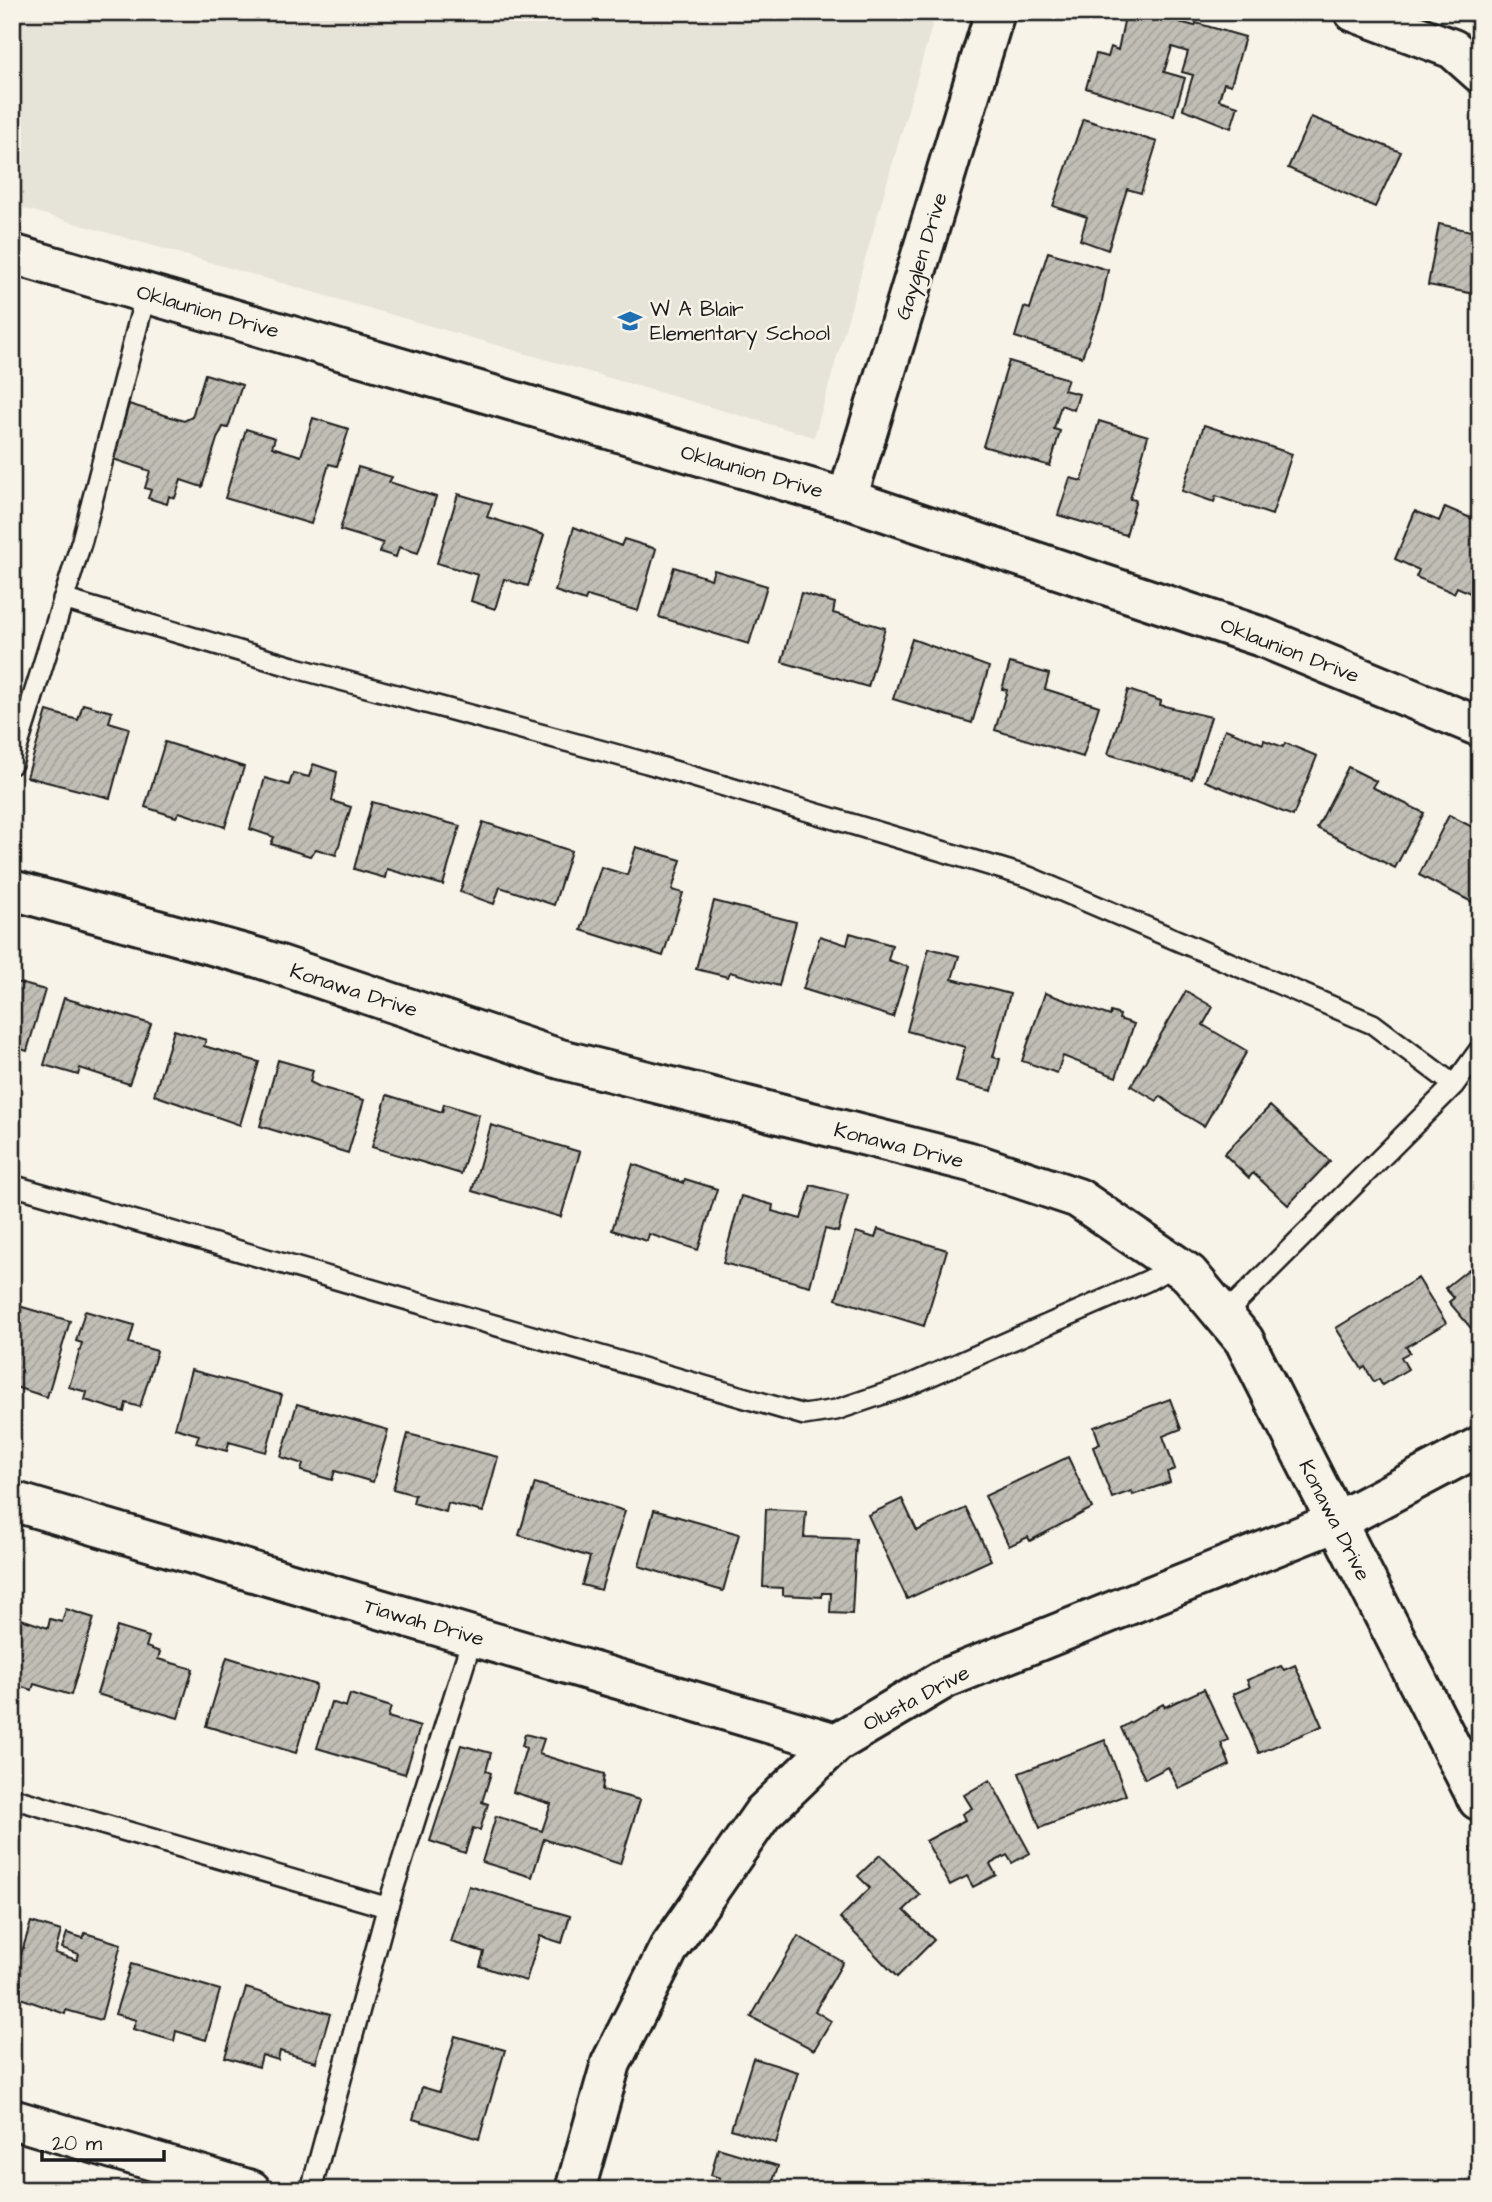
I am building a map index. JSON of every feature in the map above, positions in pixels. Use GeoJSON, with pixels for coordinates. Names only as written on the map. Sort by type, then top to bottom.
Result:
{"type":"FeatureCollection","features":[{"type":"Feature","properties":{"kind":"street","name":"Gayglen Drive"},"geometry":{"type":"LineString","coordinates":[[848,499],[995,12]]}},
{"type":"Feature","properties":{"kind":"street"},"geometry":{"type":"LineString","coordinates":[[1354,12],[1453,49],[1480,73]]}},
{"type":"Feature","properties":{"kind":"street","name":"Oklaunion Drive"},"geometry":{"type":"LineString","coordinates":[[12,254],[848,499],[1262,637],[1480,727]]}},
{"type":"Feature","properties":{"kind":"street","name":"Konawa Drive"},"geometry":{"type":"LineString","coordinates":[[12,890],[259,958],[560,1059],[970,1162],[1078,1198],[1189,1274],[1244,1340],[1479,1801]]}},
{"type":"Feature","properties":{"kind":"street","name":"Olusta Drive"},"geometry":{"type":"LineString","coordinates":[[575,2190],[611,2063],[669,1948],[763,1813],[836,1743],[946,1678],[1336,1522],[1480,1446]]}},
{"type":"Feature","properties":{"kind":"street","name":"Tiawah Drive"},"geometry":{"type":"LineString","coordinates":[[12,1501],[836,1743]]}},
{"type":"Feature","properties":{"kind":"street"},"geometry":{"type":"LineString","coordinates":[[12,2119],[251,2190]]}},
{"type":"Feature","properties":{"kind":"lane"},"geometry":{"type":"LineString","coordinates":[[12,764],[82,540],[146,293]]}},
{"type":"Feature","properties":{"kind":"lane"},"geometry":{"type":"LineString","coordinates":[[63,599],[293,667],[647,763],[1029,877],[1373,1024],[1454,1085]]}},
{"type":"Feature","properties":{"kind":"lane"},"geometry":{"type":"LineString","coordinates":[[1224,1315],[1454,1085],[1480,1049]]}},
{"type":"Feature","properties":{"kind":"lane"},"geometry":{"type":"LineString","coordinates":[[12,1185],[804,1415],[836,1410],[907,1386],[1147,1281],[1176,1265]]}},
{"type":"Feature","properties":{"kind":"lane"},"geometry":{"type":"LineString","coordinates":[[311,2190],[387,1909],[473,1636]]}},
{"type":"Feature","properties":{"kind":"lane"},"geometry":{"type":"LineString","coordinates":[[12,1798],[387,1909]]}},
{"type":"Feature","properties":{"kind":"shaded area","name":"W A Blair Elementary School"},"geometry":{"type":"Polygon","coordinates":[[[12,12],[936,12],[814,437],[12,205],[12,12]]]}},
{"type":"Feature","properties":{"kind":"building"},"geometry":{"type":"Polygon","coordinates":[[[1126,12],[1163,12],[1180,18],[1179,22],[1195,26],[1196,23],[1245,37],[1231,85],[1224,83],[1219,100],[1238,106],[1231,128],[1183,109],[1193,75],[1182,72],[1188,52],[1172,47],[1164,72],[1185,78],[1174,115],[1086,88],[1096,54],[1108,57],[1111,47],[1118,50],[1126,12]]]}},
{"type":"Feature","properties":{"kind":"building"},"geometry":{"type":"Polygon","coordinates":[[[1311,117],[1401,152],[1375,207],[1288,168],[1311,117]]]}},
{"type":"Feature","properties":{"kind":"building"},"geometry":{"type":"Polygon","coordinates":[[[1083,119],[1157,142],[1141,193],[1127,189],[1108,250],[1080,240],[1087,217],[1053,206],[1083,119]]]}},
{"type":"Feature","properties":{"kind":"building"},"geometry":{"type":"Polygon","coordinates":[[[1439,224],[1480,233],[1480,295],[1428,285],[1439,224]]]}},
{"type":"Feature","properties":{"kind":"building"},"geometry":{"type":"Polygon","coordinates":[[[1048,252],[1108,270],[1101,306],[1082,357],[1015,337],[1024,307],[1030,309],[1048,252]]]}},
{"type":"Feature","properties":{"kind":"building"},"geometry":{"type":"Polygon","coordinates":[[[1009,361],[1068,379],[1064,390],[1079,394],[1074,410],[1061,405],[1054,429],[1060,431],[1050,466],[983,446],[1009,361]]]}},
{"type":"Feature","properties":{"kind":"building"},"geometry":{"type":"Polygon","coordinates":[[[205,374],[242,385],[228,428],[223,427],[217,439],[202,487],[181,480],[175,498],[169,496],[167,504],[148,498],[151,490],[145,488],[150,471],[113,459],[129,404],[184,421],[192,417],[205,374]]]}},
{"type":"Feature","properties":{"kind":"building"},"geometry":{"type":"Polygon","coordinates":[[[313,418],[349,429],[337,466],[329,464],[311,524],[225,498],[246,429],[275,438],[272,447],[301,456],[313,418]]]}},
{"type":"Feature","properties":{"kind":"building"},"geometry":{"type":"Polygon","coordinates":[[[1099,421],[1148,436],[1130,499],[1136,500],[1126,535],[1058,515],[1070,478],[1082,481],[1099,421]]]}},
{"type":"Feature","properties":{"kind":"building"},"geometry":{"type":"Polygon","coordinates":[[[1204,425],[1292,454],[1272,515],[1216,496],[1214,502],[1182,491],[1204,425]]]}},
{"type":"Feature","properties":{"kind":"building"},"geometry":{"type":"Polygon","coordinates":[[[358,467],[392,477],[389,482],[436,497],[418,553],[399,547],[396,557],[380,552],[383,543],[340,530],[358,467]]]}},
{"type":"Feature","properties":{"kind":"building"},"geometry":{"type":"Polygon","coordinates":[[[458,494],[492,504],[487,517],[544,535],[528,586],[504,579],[495,609],[471,601],[478,575],[437,563],[458,494]]]}},
{"type":"Feature","properties":{"kind":"building"},"geometry":{"type":"Polygon","coordinates":[[[1445,507],[1480,522],[1479,597],[1457,587],[1454,593],[1416,577],[1419,570],[1395,559],[1415,511],[1439,521],[1445,507]]]}},
{"type":"Feature","properties":{"kind":"building"},"geometry":{"type":"Polygon","coordinates":[[[574,527],[621,546],[624,539],[656,549],[638,611],[587,596],[585,601],[555,591],[574,527]]]}},
{"type":"Feature","properties":{"kind":"building"},"geometry":{"type":"Polygon","coordinates":[[[674,567],[711,579],[714,570],[767,586],[749,644],[659,617],[674,567]]]}},
{"type":"Feature","properties":{"kind":"building"},"geometry":{"type":"Polygon","coordinates":[[[801,593],[835,603],[833,613],[885,628],[868,687],[782,662],[801,593]]]}},
{"type":"Feature","properties":{"kind":"building"},"geometry":{"type":"Polygon","coordinates":[[[912,639],[989,667],[972,723],[893,699],[912,639]]]}},
{"type":"Feature","properties":{"kind":"building"},"geometry":{"type":"Polygon","coordinates":[[[1010,663],[1049,674],[1045,689],[1099,706],[1083,757],[995,730],[1007,690],[1002,689],[1010,663]]]}},
{"type":"Feature","properties":{"kind":"building"},"geometry":{"type":"Polygon","coordinates":[[[1128,690],[1161,701],[1160,705],[1211,717],[1192,779],[1108,754],[1128,690]]]}},
{"type":"Feature","properties":{"kind":"building"},"geometry":{"type":"Polygon","coordinates":[[[83,704],[112,712],[109,722],[129,728],[110,798],[27,777],[47,711],[78,720],[83,704]]]}},
{"type":"Feature","properties":{"kind":"building"},"geometry":{"type":"Polygon","coordinates":[[[1225,729],[1263,744],[1264,740],[1283,747],[1285,743],[1317,756],[1293,816],[1205,781],[1225,729]]]}},
{"type":"Feature","properties":{"kind":"building"},"geometry":{"type":"Polygon","coordinates":[[[165,742],[244,767],[225,827],[179,812],[176,817],[145,807],[165,742]]]}},
{"type":"Feature","properties":{"kind":"building"},"geometry":{"type":"Polygon","coordinates":[[[313,764],[337,772],[332,801],[351,807],[336,855],[316,849],[310,856],[271,844],[274,837],[250,829],[265,778],[289,785],[293,773],[309,777],[313,764]]]}},
{"type":"Feature","properties":{"kind":"building"},"geometry":{"type":"Polygon","coordinates":[[[1348,767],[1376,781],[1372,787],[1424,813],[1395,868],[1317,828],[1348,767]]]}},
{"type":"Feature","properties":{"kind":"building"},"geometry":{"type":"Polygon","coordinates":[[[372,802],[460,826],[443,885],[387,869],[385,878],[354,869],[372,802]]]}},
{"type":"Feature","properties":{"kind":"building"},"geometry":{"type":"Polygon","coordinates":[[[1449,815],[1480,831],[1480,906],[1419,875],[1449,815]]]}},
{"type":"Feature","properties":{"kind":"building"},"geometry":{"type":"Polygon","coordinates":[[[483,822],[571,851],[554,905],[500,887],[494,904],[460,892],[483,822]]]}},
{"type":"Feature","properties":{"kind":"building"},"geometry":{"type":"Polygon","coordinates":[[[636,847],[681,860],[672,890],[683,893],[663,956],[581,930],[601,867],[627,875],[636,847]]]}},
{"type":"Feature","properties":{"kind":"building"},"geometry":{"type":"Polygon","coordinates":[[[714,901],[796,922],[779,986],[730,972],[728,977],[696,969],[714,901]]]}},
{"type":"Feature","properties":{"kind":"building"},"geometry":{"type":"Polygon","coordinates":[[[850,933],[892,945],[888,960],[908,967],[893,1017],[803,989],[820,936],[847,945],[850,933]]]}},
{"type":"Feature","properties":{"kind":"building"},"geometry":{"type":"Polygon","coordinates":[[[929,948],[959,956],[952,979],[1010,994],[993,1057],[1000,1059],[992,1091],[956,1082],[965,1047],[907,1031],[929,948]]]}},
{"type":"Feature","properties":{"kind":"building"},"geometry":{"type":"Polygon","coordinates":[[[12,981],[45,990],[27,1051],[12,1046],[12,981]]]}},
{"type":"Feature","properties":{"kind":"building"},"geometry":{"type":"Polygon","coordinates":[[[1186,991],[1213,1007],[1203,1025],[1247,1051],[1204,1126],[1160,1096],[1157,1101],[1131,1086],[1186,991]]]}},
{"type":"Feature","properties":{"kind":"building"},"geometry":{"type":"Polygon","coordinates":[[[1045,993],[1110,1016],[1111,1012],[1120,1015],[1119,1019],[1134,1024],[1116,1077],[1063,1056],[1057,1073],[1022,1061],[1045,993]]]}},
{"type":"Feature","properties":{"kind":"building"},"geometry":{"type":"Polygon","coordinates":[[[64,998],[151,1024],[129,1084],[80,1068],[78,1075],[44,1065],[64,998]]]}},
{"type":"Feature","properties":{"kind":"building"},"geometry":{"type":"Polygon","coordinates":[[[174,1030],[206,1040],[204,1046],[259,1062],[240,1125],[154,1095],[174,1030]]]}},
{"type":"Feature","properties":{"kind":"building"},"geometry":{"type":"Polygon","coordinates":[[[278,1060],[313,1070],[310,1082],[320,1087],[364,1100],[348,1153],[260,1126],[278,1060]]]}},
{"type":"Feature","properties":{"kind":"building"},"geometry":{"type":"Polygon","coordinates":[[[387,1095],[442,1112],[444,1104],[479,1115],[461,1174],[372,1147],[387,1095]]]}},
{"type":"Feature","properties":{"kind":"building"},"geometry":{"type":"Polygon","coordinates":[[[1270,1106],[1330,1161],[1288,1205],[1253,1173],[1249,1178],[1224,1154],[1270,1106]]]}},
{"type":"Feature","properties":{"kind":"building"},"geometry":{"type":"Polygon","coordinates":[[[491,1125],[580,1152],[561,1217],[472,1191],[491,1125]]]}},
{"type":"Feature","properties":{"kind":"building"},"geometry":{"type":"Polygon","coordinates":[[[633,1164],[683,1183],[685,1179],[717,1189],[698,1250],[649,1234],[647,1241],[612,1230],[633,1164]]]}},
{"type":"Feature","properties":{"kind":"building"},"geometry":{"type":"Polygon","coordinates":[[[811,1185],[848,1195],[838,1232],[825,1229],[810,1286],[723,1263],[741,1196],[773,1205],[772,1211],[801,1219],[811,1185]]]}},
{"type":"Feature","properties":{"kind":"building"},"geometry":{"type":"Polygon","coordinates":[[[878,1229],[947,1250],[924,1326],[836,1299],[856,1232],[875,1238],[878,1229]]]}},
{"type":"Feature","properties":{"kind":"building"},"geometry":{"type":"Polygon","coordinates":[[[1469,1269],[1473,1275],[1480,1270],[1480,1339],[1449,1302],[1454,1298],[1445,1288],[1469,1269]]]}},
{"type":"Feature","properties":{"kind":"building"},"geometry":{"type":"Polygon","coordinates":[[[1418,1278],[1446,1323],[1406,1347],[1410,1352],[1401,1357],[1408,1369],[1382,1385],[1379,1379],[1374,1382],[1365,1367],[1362,1369],[1336,1328],[1418,1278]]]}},
{"type":"Feature","properties":{"kind":"building"},"geometry":{"type":"Polygon","coordinates":[[[12,1304],[70,1321],[47,1397],[12,1386],[12,1304]]]}},
{"type":"Feature","properties":{"kind":"building"},"geometry":{"type":"Polygon","coordinates":[[[85,1311],[134,1325],[129,1343],[157,1351],[140,1407],[126,1403],[124,1412],[85,1400],[87,1392],[69,1387],[82,1343],[76,1341],[85,1311]]]}},
{"type":"Feature","properties":{"kind":"building"},"geometry":{"type":"Polygon","coordinates":[[[191,1370],[282,1395],[266,1452],[229,1442],[227,1451],[196,1443],[199,1435],[175,1428],[191,1370]]]}},
{"type":"Feature","properties":{"kind":"building"},"geometry":{"type":"Polygon","coordinates":[[[1170,1399],[1181,1429],[1163,1436],[1175,1469],[1167,1472],[1170,1482],[1133,1495],[1131,1491],[1112,1498],[1093,1447],[1100,1444],[1094,1427],[1170,1399]]]}},
{"type":"Feature","properties":{"kind":"building"},"geometry":{"type":"Polygon","coordinates":[[[297,1404],[388,1430],[373,1482],[335,1471],[332,1480],[301,1471],[303,1464],[281,1457],[297,1404]]]}},
{"type":"Feature","properties":{"kind":"building"},"geometry":{"type":"Polygon","coordinates":[[[408,1434],[498,1457],[483,1512],[448,1503],[446,1512],[413,1503],[415,1495],[393,1489],[408,1434]]]}},
{"type":"Feature","properties":{"kind":"building"},"geometry":{"type":"Polygon","coordinates":[[[1068,1457],[1092,1508],[1030,1541],[1028,1537],[1009,1546],[985,1496],[1068,1457]]]}},
{"type":"Feature","properties":{"kind":"building"},"geometry":{"type":"Polygon","coordinates":[[[535,1483],[625,1511],[601,1590],[582,1585],[590,1557],[519,1535],[535,1483]]]}},
{"type":"Feature","properties":{"kind":"building"},"geometry":{"type":"Polygon","coordinates":[[[902,1499],[917,1531],[966,1508],[991,1560],[907,1599],[868,1515],[902,1499]]]}},
{"type":"Feature","properties":{"kind":"building"},"geometry":{"type":"Polygon","coordinates":[[[766,1509],[806,1511],[804,1537],[856,1539],[852,1614],[830,1613],[831,1593],[822,1593],[822,1597],[783,1595],[783,1588],[763,1587],[766,1509]]]}},
{"type":"Feature","properties":{"kind":"building"},"geometry":{"type":"Polygon","coordinates":[[[654,1510],[739,1534],[723,1591],[639,1566],[654,1510]]]}},
{"type":"Feature","properties":{"kind":"building"},"geometry":{"type":"Polygon","coordinates":[[[66,1609],[94,1618],[71,1695],[34,1684],[32,1690],[12,1684],[12,1616],[48,1628],[50,1619],[62,1622],[66,1609]]]}},
{"type":"Feature","properties":{"kind":"building"},"geometry":{"type":"Polygon","coordinates":[[[117,1627],[149,1637],[146,1647],[160,1652],[158,1659],[193,1669],[178,1718],[97,1694],[117,1627]]]}},
{"type":"Feature","properties":{"kind":"building"},"geometry":{"type":"Polygon","coordinates":[[[227,1657],[316,1685],[296,1753],[206,1726],[227,1657]]]}},
{"type":"Feature","properties":{"kind":"building"},"geometry":{"type":"Polygon","coordinates":[[[1295,1665],[1322,1726],[1259,1753],[1233,1694],[1250,1687],[1247,1680],[1281,1666],[1284,1670],[1295,1665]]]}},
{"type":"Feature","properties":{"kind":"building"},"geometry":{"type":"Polygon","coordinates":[[[1204,1689],[1228,1740],[1221,1743],[1230,1765],[1179,1789],[1168,1767],[1145,1779],[1121,1728],[1163,1704],[1165,1707],[1204,1689]]]}},
{"type":"Feature","properties":{"kind":"building"},"geometry":{"type":"Polygon","coordinates":[[[350,1694],[391,1707],[388,1717],[420,1727],[405,1774],[317,1748],[331,1702],[346,1707],[350,1694]]]}},
{"type":"Feature","properties":{"kind":"building"},"geometry":{"type":"Polygon","coordinates":[[[525,1734],[544,1739],[539,1754],[604,1774],[602,1790],[640,1800],[620,1864],[544,1839],[532,1877],[482,1862],[496,1816],[542,1831],[551,1804],[513,1792],[526,1748],[522,1746],[525,1734]]]}},
{"type":"Feature","properties":{"kind":"building"},"geometry":{"type":"Polygon","coordinates":[[[1105,1740],[1126,1795],[1040,1828],[1019,1773],[1105,1740]]]}},
{"type":"Feature","properties":{"kind":"building"},"geometry":{"type":"Polygon","coordinates":[[[461,1745],[491,1753],[486,1771],[491,1773],[482,1802],[488,1804],[480,1830],[473,1828],[465,1853],[430,1841],[461,1745]]]}},
{"type":"Feature","properties":{"kind":"building"},"geometry":{"type":"Polygon","coordinates":[[[990,1780],[1030,1853],[1012,1863],[1007,1855],[990,1864],[996,1875],[973,1887],[967,1876],[950,1885],[926,1841],[965,1820],[962,1814],[972,1808],[964,1795],[990,1780]]]}},
{"type":"Feature","properties":{"kind":"building"},"geometry":{"type":"Polygon","coordinates":[[[880,1855],[920,1895],[904,1910],[934,1940],[897,1977],[840,1918],[870,1888],[858,1876],[880,1855]]]}},
{"type":"Feature","properties":{"kind":"building"},"geometry":{"type":"Polygon","coordinates":[[[469,1886],[570,1916],[562,1943],[540,1936],[526,1981],[480,1966],[484,1952],[451,1942],[469,1886]]]}},
{"type":"Feature","properties":{"kind":"building"},"geometry":{"type":"Polygon","coordinates":[[[31,1922],[61,1931],[55,1953],[77,1960],[79,1954],[62,1948],[67,1933],[83,1938],[85,1933],[121,1944],[101,2020],[66,2010],[65,2014],[12,1995],[12,1984],[31,1922]]]}},
{"type":"Feature","properties":{"kind":"building"},"geometry":{"type":"Polygon","coordinates":[[[798,1936],[843,1962],[815,2011],[831,2021],[814,2050],[751,2017],[798,1936]]]}},
{"type":"Feature","properties":{"kind":"building"},"geometry":{"type":"Polygon","coordinates":[[[131,1964],[220,1990],[206,2040],[176,2031],[174,2041],[133,2029],[136,2020],[115,2014],[131,1964]]]}},
{"type":"Feature","properties":{"kind":"building"},"geometry":{"type":"Polygon","coordinates":[[[246,1988],[330,2014],[316,2062],[280,2051],[278,2060],[262,2055],[259,2067],[225,2057],[246,1988]]]}},
{"type":"Feature","properties":{"kind":"building"},"geometry":{"type":"Polygon","coordinates":[[[455,2036],[505,2050],[479,2139],[413,2119],[422,2087],[439,2092],[455,2036]]]}},
{"type":"Feature","properties":{"kind":"building"},"geometry":{"type":"Polygon","coordinates":[[[753,2058],[798,2072],[776,2143],[731,2129],[753,2058]]]}},
{"type":"Feature","properties":{"kind":"building"},"geometry":{"type":"Polygon","coordinates":[[[718,2148],[778,2166],[770,2190],[716,2190],[720,2178],[711,2175],[718,2148]]]}},
{"type":"Feature","properties":{"kind":"place","name":"W A Blair Elementary School"},"geometry":{"type":"Point","coordinates":[630,321]}}]}
